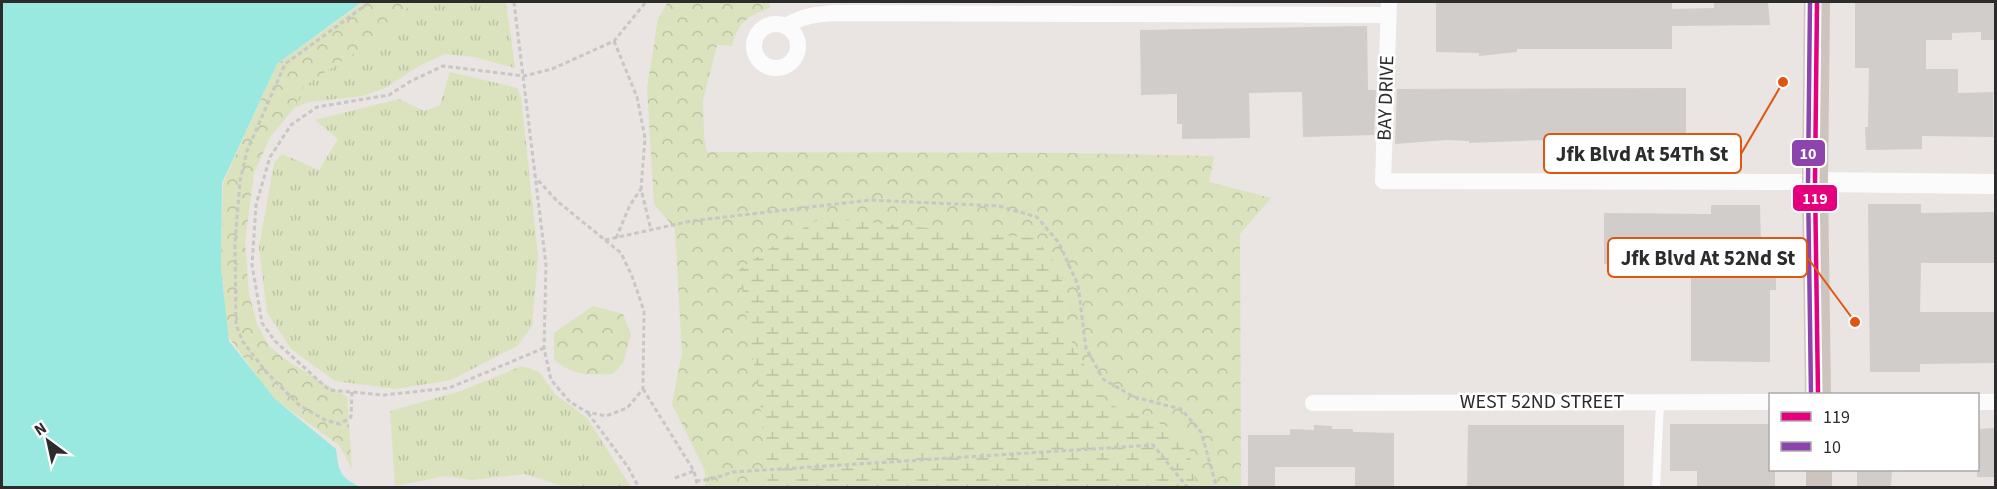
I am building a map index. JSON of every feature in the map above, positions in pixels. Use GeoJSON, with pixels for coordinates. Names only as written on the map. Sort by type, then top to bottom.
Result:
{"type":"FeatureCollection","features":[{"type":"Feature","properties":{"kind":"main road"},"geometry":{"type":"LineString","coordinates":[[1817,2],[1815,182],[1818,393]]}},
{"type":"Feature","properties":{"kind":"main road"},"geometry":{"type":"LineString","coordinates":[[1819,471],[1819,488]]}},
{"type":"Feature","properties":{"kind":"street","name":"BAY DRIVE"},"geometry":{"type":"LineString","coordinates":[[786,26],[813,14],[838,13],[1389,8],[1383,181],[1815,182]]}},
{"type":"Feature","properties":{"kind":"street"},"geometry":{"type":"LineString","coordinates":[[1815,182],[1995,184]]}},
{"type":"Feature","properties":{"kind":"street","name":"WEST 52ND STREET"},"geometry":{"type":"LineString","coordinates":[[1313,403],[1769,402]]}},
{"type":"Feature","properties":{"kind":"street"},"geometry":{"type":"LineString","coordinates":[[1979,402],[1995,402]]}},
{"type":"Feature","properties":{"kind":"lane"},"geometry":{"type":"LineString","coordinates":[[1656,488],[1660,402]]}},
{"type":"Feature","properties":{"kind":"path"},"geometry":{"type":"LineString","coordinates":[[352,392],[351,417],[340,424],[325,420],[299,405],[267,373],[243,342],[236,325],[235,242],[240,180],[247,151],[285,64],[370,2]]}},
{"type":"Feature","properties":{"kind":"path"},"geometry":{"type":"LineString","coordinates":[[514,2],[546,265],[544,348],[551,380],[570,402],[587,412],[606,416],[627,408],[643,389]]}},
{"type":"Feature","properties":{"kind":"path"},"geometry":{"type":"LineString","coordinates":[[544,348],[449,388],[384,395],[329,390],[275,341],[262,323],[252,265],[256,205],[270,157],[291,125],[317,107],[389,95],[411,81],[443,66],[524,76],[552,69],[614,41],[646,2]]}},
{"type":"Feature","properties":{"kind":"path"},"geometry":{"type":"LineString","coordinates":[[614,41],[637,97],[645,138],[641,189],[651,230]]}},
{"type":"Feature","properties":{"kind":"path"},"geometry":{"type":"LineString","coordinates":[[536,178],[557,201],[621,253],[644,311],[643,389],[694,471],[698,488]]}},
{"type":"Feature","properties":{"kind":"path"},"geometry":{"type":"LineString","coordinates":[[616,238],[630,205],[641,189]]}},
{"type":"Feature","properties":{"kind":"path"},"geometry":{"type":"LineString","coordinates":[[605,240],[691,221],[870,200],[999,206],[1037,217],[1059,243],[1078,285],[1086,348],[1103,379],[1134,397],[1182,409],[1201,432],[1216,488]]}},
{"type":"Feature","properties":{"kind":"path"},"geometry":{"type":"LineString","coordinates":[[587,412],[628,467],[639,488]]}},
{"type":"Feature","properties":{"kind":"path"},"geometry":{"type":"LineString","coordinates":[[696,481],[712,479],[733,472],[1153,445],[1188,488]]}},
{"type":"Feature","properties":{"kind":"path"},"geometry":{"type":"LineString","coordinates":[[675,478],[694,471]]}},
{"type":"Feature","properties":{"kind":"green space"},"geometry":{"type":"Polygon","coordinates":[[[364,2],[412,2],[390,30],[304,86],[295,107],[270,137],[254,173],[245,242],[249,294],[257,324],[269,346],[286,360],[347,397],[352,469],[339,445],[273,398],[228,336],[221,269],[223,183],[277,64],[364,2]]]}},
{"type":"Feature","properties":{"kind":"green space"},"geometry":{"type":"Polygon","coordinates":[[[412,2],[506,2],[515,68],[475,57],[445,54],[419,66],[385,88],[362,96],[309,102],[295,107],[304,86],[390,30],[412,2]]]}},
{"type":"Feature","properties":{"kind":"green space"},"geometry":{"type":"Polygon","coordinates":[[[668,2],[769,2],[770,8],[755,14],[741,25],[732,46],[717,45],[703,100],[704,137],[707,152],[1068,153],[1214,156],[1209,182],[1271,198],[1240,234],[1241,487],[1196,487],[1186,434],[1106,404],[1067,334],[1061,270],[822,218],[786,237],[740,270],[760,401],[768,487],[705,487],[705,471],[672,404],[682,353],[675,229],[654,204],[647,88],[658,19],[668,2]]]}},
{"type":"Feature","properties":{"kind":"green space"},"geometry":{"type":"Polygon","coordinates":[[[450,72],[517,88],[521,97],[538,256],[532,326],[517,346],[451,380],[396,389],[335,381],[291,349],[267,312],[259,248],[274,163],[282,154],[319,170],[338,139],[315,120],[399,99],[424,111],[440,105],[450,72]]]}},
{"type":"Feature","properties":{"kind":"green space"},"geometry":{"type":"Polygon","coordinates":[[[822,218],[1035,238],[1061,270],[1067,334],[1106,403],[1186,434],[1196,487],[768,487],[760,401],[739,270],[786,237],[822,218]]]}},
{"type":"Feature","properties":{"kind":"green space"},"geometry":{"type":"Polygon","coordinates":[[[593,306],[623,314],[631,334],[623,363],[613,374],[589,374],[574,371],[560,365],[554,359],[554,333],[593,306]]]}},
{"type":"Feature","properties":{"kind":"green space"},"geometry":{"type":"Polygon","coordinates":[[[522,366],[539,372],[555,394],[587,418],[631,487],[566,487],[525,474],[471,480],[445,476],[395,486],[390,411],[461,391],[522,366]]]}},
{"type":"Feature","properties":{"kind":"water"},"geometry":{"type":"Polygon","coordinates":[[[2,2],[362,2],[277,64],[222,183],[221,269],[229,341],[275,399],[336,449],[341,472],[348,480],[360,487],[2,487],[2,2]]]}},
{"type":"Feature","properties":{"kind":"building"},"geometry":{"type":"Polygon","coordinates":[[[1436,2],[1672,2],[1672,9],[1714,8],[1714,2],[1768,2],[1770,25],[1672,26],[1672,49],[1517,49],[1517,52],[1479,56],[1479,53],[1436,52],[1436,2]]]}},
{"type":"Feature","properties":{"kind":"building"},"geometry":{"type":"Polygon","coordinates":[[[1855,2],[1995,2],[1995,40],[1981,40],[1981,32],[1952,33],[1952,40],[1926,40],[1926,69],[1958,69],[1958,93],[1993,92],[1993,137],[1922,136],[1922,149],[1866,150],[1865,127],[1868,127],[1869,68],[1855,68],[1855,2]]]}},
{"type":"Feature","properties":{"kind":"building"},"geometry":{"type":"Polygon","coordinates":[[[1367,26],[1368,90],[1376,90],[1374,135],[1303,137],[1302,92],[1249,93],[1250,138],[1182,139],[1182,124],[1177,124],[1177,94],[1141,95],[1140,30],[1367,26]]]}},
{"type":"Feature","properties":{"kind":"building"},"geometry":{"type":"Polygon","coordinates":[[[1686,88],[1686,140],[1619,140],[1619,142],[1546,144],[1546,140],[1469,143],[1469,141],[1446,140],[1395,144],[1397,89],[1686,88]]]}},
{"type":"Feature","properties":{"kind":"building"},"geometry":{"type":"Polygon","coordinates":[[[1868,204],[1921,204],[1921,213],[1995,212],[1995,263],[1921,263],[1920,312],[1995,312],[1995,363],[1920,364],[1920,372],[1870,372],[1868,204]]]}},
{"type":"Feature","properties":{"kind":"building"},"geometry":{"type":"Polygon","coordinates":[[[1711,205],[1760,205],[1764,269],[1776,269],[1776,290],[1770,290],[1770,362],[1691,361],[1691,273],[1627,273],[1627,264],[1604,264],[1604,213],[1711,214],[1711,205]]]}},
{"type":"Feature","properties":{"kind":"building"},"geometry":{"type":"Polygon","coordinates":[[[1670,424],[1769,424],[1769,471],[1775,471],[1775,488],[1697,488],[1697,471],[1670,471],[1670,424]]]}},
{"type":"Feature","properties":{"kind":"building"},"geometry":{"type":"Polygon","coordinates":[[[1314,425],[1332,426],[1332,429],[1353,429],[1353,432],[1394,433],[1394,488],[1355,488],[1355,467],[1275,467],[1275,488],[1248,488],[1248,435],[1290,435],[1290,429],[1314,430],[1314,425]]]}},
{"type":"Feature","properties":{"kind":"building"},"geometry":{"type":"Polygon","coordinates":[[[1468,425],[1624,425],[1624,488],[1467,488],[1468,425]]]}},
{"type":"Feature","properties":{"kind":"building"},"geometry":{"type":"Polygon","coordinates":[[[1995,428],[1995,477],[1977,477],[1979,429],[1995,428]]]}},
{"type":"Feature","properties":{"kind":"building"},"geometry":{"type":"Polygon","coordinates":[[[1857,471],[1892,471],[1891,486],[1857,486],[1857,471]]]}},
{"type":"Feature","properties":{"kind":"transit line","name":"10"},"geometry":{"type":"LineString","coordinates":[[1810,2],[1808,182],[1811,393]]}},
{"type":"Feature","properties":{"kind":"transit line","name":"119"},"geometry":{"type":"LineString","coordinates":[[1817,2],[1815,182],[1818,393]]}},
{"type":"Feature","properties":{"kind":"place","name":"Jfk Blvd At 54Th St"},"geometry":{"type":"Point","coordinates":[1783,82]}},
{"type":"Feature","properties":{"kind":"place","name":"Jfk Blvd At 52Nd St"},"geometry":{"type":"Point","coordinates":[1855,322]}}]}
